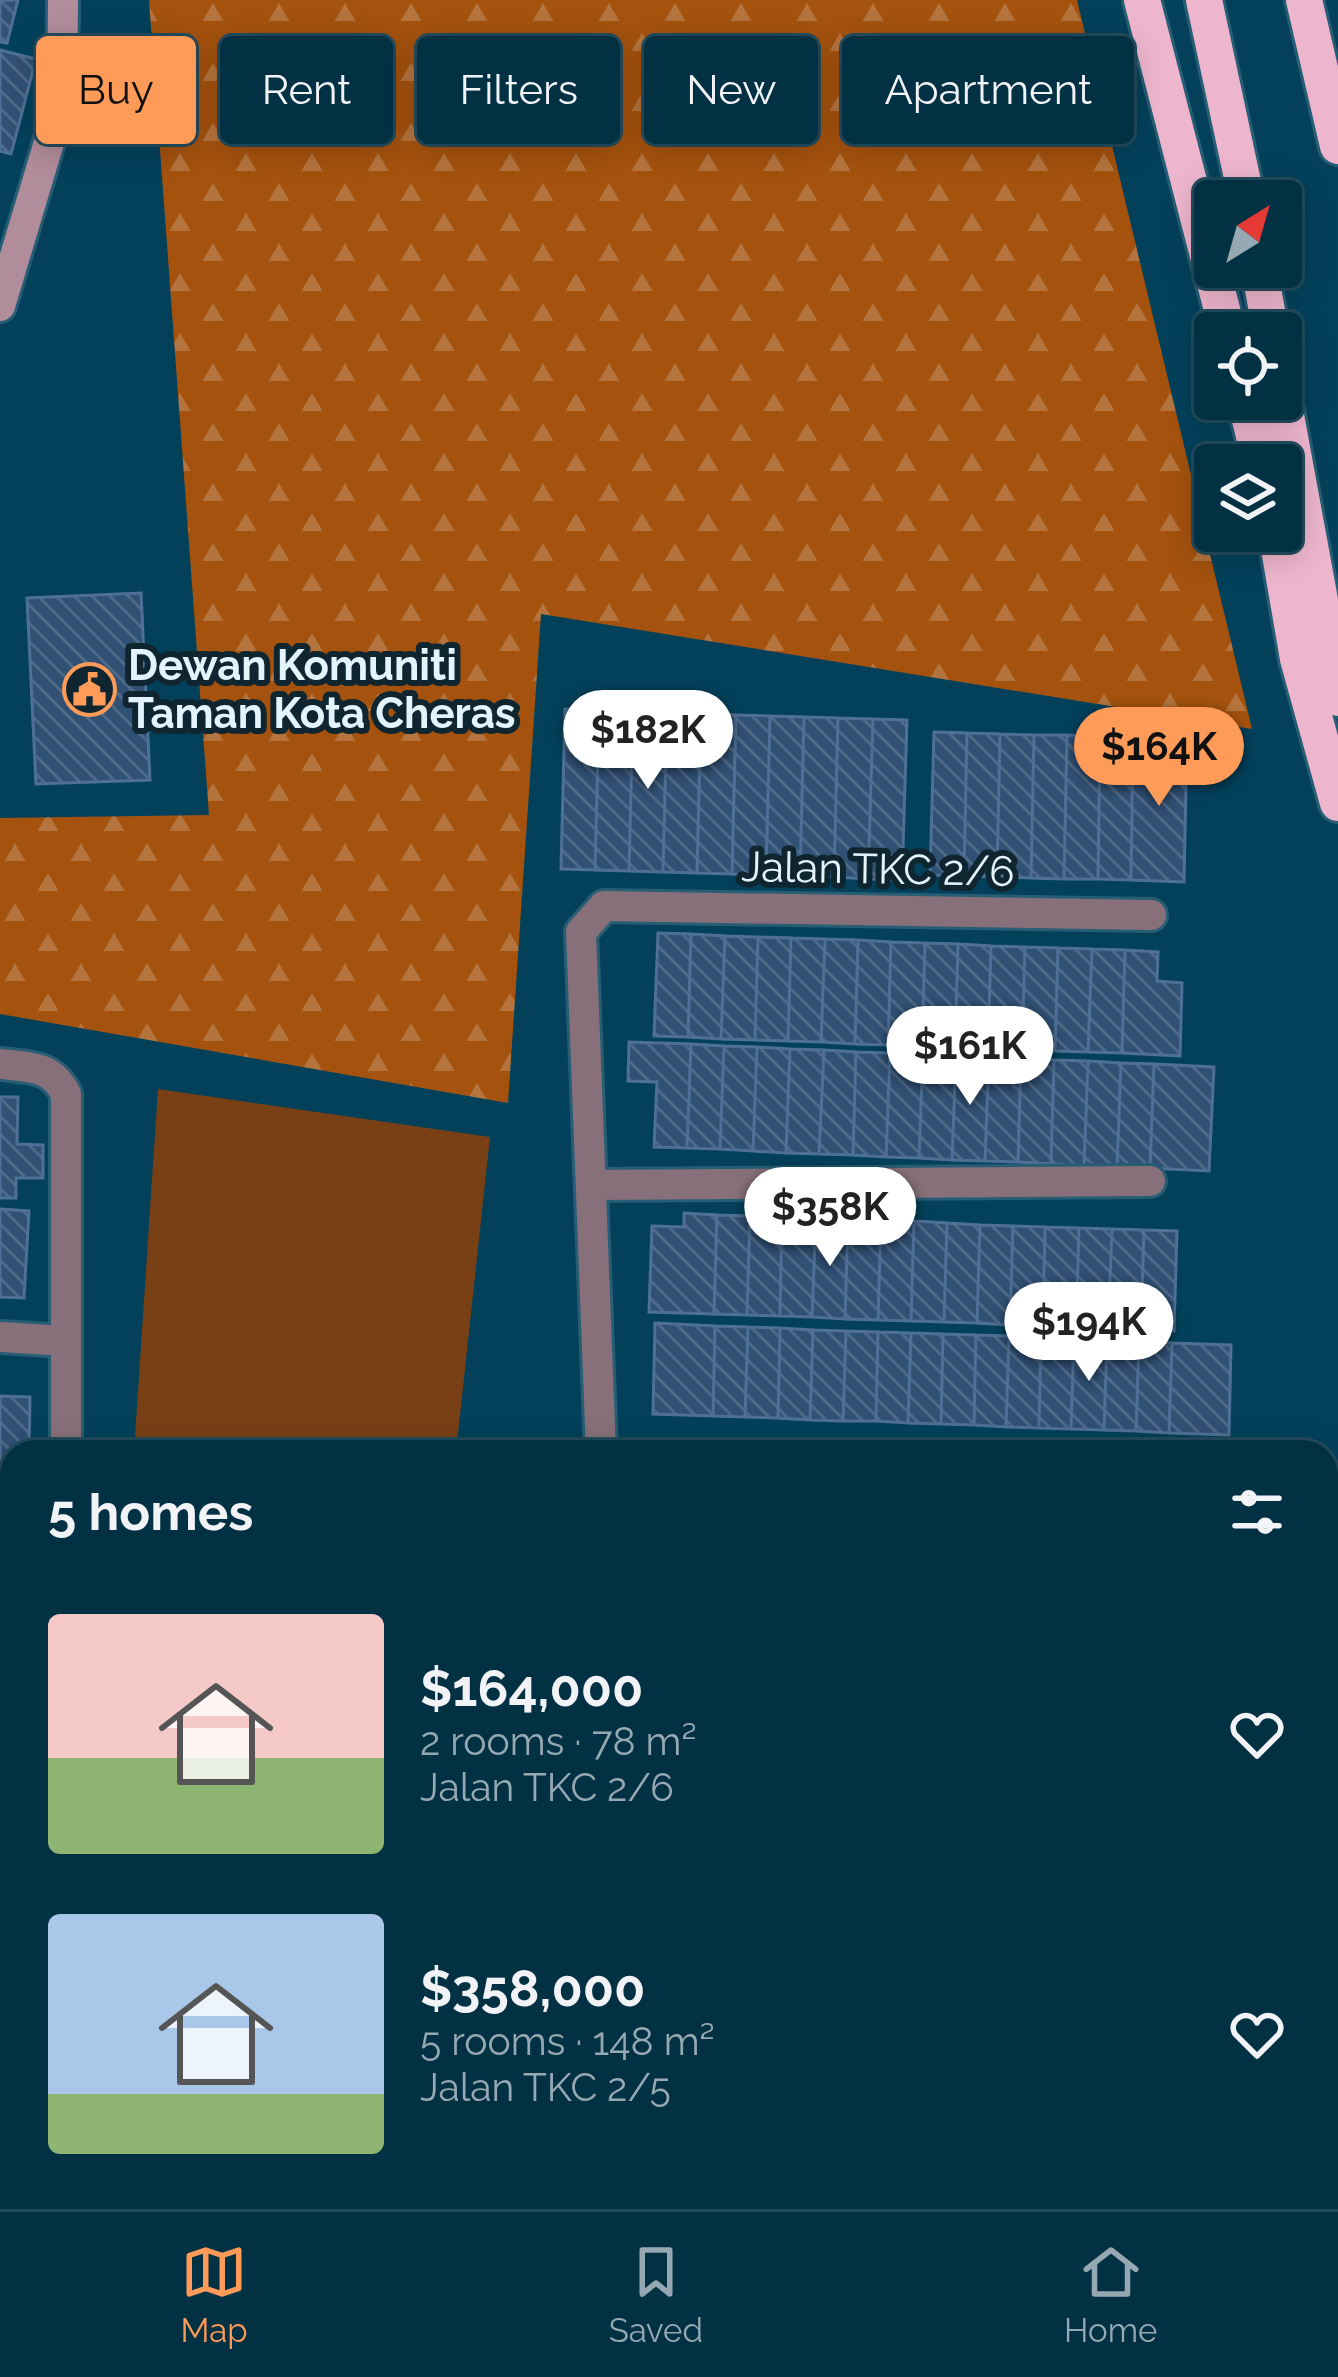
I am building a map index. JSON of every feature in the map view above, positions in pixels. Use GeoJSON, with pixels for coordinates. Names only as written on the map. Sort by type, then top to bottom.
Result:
{"type":"FeatureCollection","features":[{"type":"Feature","properties":{"kind":"highway"},"geometry":{"type":"LineString","coordinates":[[1142,0],[1223,312]]}},
{"type":"Feature","properties":{"kind":"highway"},"geometry":{"type":"LineString","coordinates":[[1204,0],[1242,180]]}},
{"type":"Feature","properties":{"kind":"highway"},"geometry":{"type":"LineString","coordinates":[[1304,0],[1338,146]]}},
{"type":"Feature","properties":{"kind":"highway"},"geometry":{"type":"LineString","coordinates":[[1321,0],[1322,67]]}},
{"type":"Feature","properties":{"kind":"highway"},"geometry":{"type":"LineString","coordinates":[[1287,420],[1338,698]]}},
{"type":"Feature","properties":{"kind":"highway"},"geometry":{"type":"LineString","coordinates":[[1280,552],[1298,659],[1338,803]]}},
{"type":"Feature","properties":{"kind":"street"},"geometry":{"type":"LineString","coordinates":[[0,306],[62,99],[63,0]]}},
{"type":"Feature","properties":{"kind":"street","name":"Jalan TKC 2/6"},"geometry":{"type":"LineString","coordinates":[[591,1185],[581,932],[604,906],[1151,915]]}},
{"type":"Feature","properties":{"kind":"street"},"geometry":{"type":"LineString","coordinates":[[0,1064],[41,1068],[58,1078],[66,1094],[66,1440]]}},
{"type":"Feature","properties":{"kind":"street"},"geometry":{"type":"LineString","coordinates":[[602,1440],[591,1185],[1150,1181]]}},
{"type":"Feature","properties":{"kind":"street"},"geometry":{"type":"LineString","coordinates":[[0,1336],[66,1340]]}},
{"type":"Feature","properties":{"kind":"green space"},"geometry":{"type":"Polygon","coordinates":[[[149,0],[1077,0],[1086,36],[842,36],[842,144],[1112,144],[1194,487],[1194,552],[1210,552],[1252,729],[541,614],[508,1103],[0,1014],[0,818],[209,815],[160,144],[196,144],[196,36],[152,36],[149,0]]]}},
{"type":"Feature","properties":{"kind":"shaded area"},"geometry":{"type":"Polygon","coordinates":[[[158,1089],[490,1137],[457,1440],[135,1440],[158,1089]]]}},
{"type":"Feature","properties":{"kind":"building"},"geometry":{"type":"Polygon","coordinates":[[[0,0],[18,0],[7,43],[0,42],[0,0]]]}},
{"type":"Feature","properties":{"kind":"building"},"geometry":{"type":"Polygon","coordinates":[[[0,50],[36,59],[11,154],[0,151],[0,50]]]}},
{"type":"Feature","properties":{"kind":"building","name":"Dewan Komuniti Taman Kota Cheras"},"geometry":{"type":"Polygon","coordinates":[[[141,593],[150,780],[36,784],[27,598],[141,593]]]}},
{"type":"Feature","properties":{"kind":"building"},"geometry":{"type":"Polygon","coordinates":[[[565,709],[599,710],[595,870],[561,869],[565,709]]]}},
{"type":"Feature","properties":{"kind":"building"},"geometry":{"type":"Polygon","coordinates":[[[599,710],[633,711],[629,871],[595,870],[599,710]]]}},
{"type":"Feature","properties":{"kind":"building"},"geometry":{"type":"Polygon","coordinates":[[[633,711],[667,712],[663,872],[629,871],[633,711]]]}},
{"type":"Feature","properties":{"kind":"building"},"geometry":{"type":"Polygon","coordinates":[[[667,712],[701,713],[697,873],[663,872],[667,712]]]}},
{"type":"Feature","properties":{"kind":"building"},"geometry":{"type":"Polygon","coordinates":[[[701,713],[736,715],[732,874],[697,873],[701,713]]]}},
{"type":"Feature","properties":{"kind":"building"},"geometry":{"type":"Polygon","coordinates":[[[736,715],[770,716],[766,875],[732,874],[736,715]]]}},
{"type":"Feature","properties":{"kind":"building"},"geometry":{"type":"Polygon","coordinates":[[[770,716],[804,717],[800,877],[766,875],[770,716]]]}},
{"type":"Feature","properties":{"kind":"building"},"geometry":{"type":"Polygon","coordinates":[[[804,717],[838,718],[834,877],[800,877],[804,717]]]}},
{"type":"Feature","properties":{"kind":"building"},"geometry":{"type":"Polygon","coordinates":[[[838,718],[873,719],[868,879],[834,877],[838,718]]]}},
{"type":"Feature","properties":{"kind":"building"},"geometry":{"type":"Polygon","coordinates":[[[873,719],[907,720],[902,880],[868,879],[873,719]]]}},
{"type":"Feature","properties":{"kind":"building"},"geometry":{"type":"Polygon","coordinates":[[[934,732],[967,733],[964,876],[930,875],[934,732]]]}},
{"type":"Feature","properties":{"kind":"building"},"geometry":{"type":"Polygon","coordinates":[[[967,733],[1000,734],[997,877],[964,876],[967,733]]]}},
{"type":"Feature","properties":{"kind":"building"},"geometry":{"type":"Polygon","coordinates":[[[1000,734],[1034,735],[1031,878],[997,877],[1000,734]]]}},
{"type":"Feature","properties":{"kind":"building"},"geometry":{"type":"Polygon","coordinates":[[[1034,735],[1067,735],[1064,879],[1031,878],[1034,735]]]}},
{"type":"Feature","properties":{"kind":"building"},"geometry":{"type":"Polygon","coordinates":[[[1067,735],[1100,736],[1098,879],[1064,879],[1067,735]]]}},
{"type":"Feature","properties":{"kind":"building"},"geometry":{"type":"Polygon","coordinates":[[[1100,736],[1133,737],[1131,880],[1098,879],[1100,736]]]}},
{"type":"Feature","properties":{"kind":"building"},"geometry":{"type":"Polygon","coordinates":[[[1133,737],[1187,738],[1184,882],[1131,880],[1133,737]]]}},
{"type":"Feature","properties":{"kind":"building"},"geometry":{"type":"Polygon","coordinates":[[[658,933],[691,934],[688,1037],[654,1036],[658,933]]]}},
{"type":"Feature","properties":{"kind":"building"},"geometry":{"type":"Polygon","coordinates":[[[691,934],[725,936],[721,1039],[688,1037],[691,934]]]}},
{"type":"Feature","properties":{"kind":"building"},"geometry":{"type":"Polygon","coordinates":[[[725,936],[758,937],[755,1040],[721,1039],[725,936]]]}},
{"type":"Feature","properties":{"kind":"building"},"geometry":{"type":"Polygon","coordinates":[[[758,937],[791,938],[788,1041],[755,1040],[758,937]]]}},
{"type":"Feature","properties":{"kind":"building"},"geometry":{"type":"Polygon","coordinates":[[[791,938],[825,939],[821,1042],[788,1041],[791,938]]]}},
{"type":"Feature","properties":{"kind":"building"},"geometry":{"type":"Polygon","coordinates":[[[825,939],[858,940],[855,1044],[821,1042],[825,939]]]}},
{"type":"Feature","properties":{"kind":"building"},"geometry":{"type":"Polygon","coordinates":[[[858,940],[891,942],[888,1045],[855,1044],[858,940]]]}},
{"type":"Feature","properties":{"kind":"building"},"geometry":{"type":"Polygon","coordinates":[[[891,942],[925,943],[922,1046],[888,1045],[891,942]]]}},
{"type":"Feature","properties":{"kind":"building"},"geometry":{"type":"Polygon","coordinates":[[[925,943],[958,944],[955,1047],[922,1046],[925,943]]]}},
{"type":"Feature","properties":{"kind":"building"},"geometry":{"type":"Polygon","coordinates":[[[958,944],[991,946],[988,1048],[955,1047],[958,944]]]}},
{"type":"Feature","properties":{"kind":"building"},"geometry":{"type":"Polygon","coordinates":[[[991,946],[1025,947],[1022,1050],[988,1048],[991,946]]]}},
{"type":"Feature","properties":{"kind":"building"},"geometry":{"type":"Polygon","coordinates":[[[1025,947],[1058,948],[1055,1051],[1022,1050],[1025,947]]]}},
{"type":"Feature","properties":{"kind":"building"},"geometry":{"type":"Polygon","coordinates":[[[1058,948],[1092,949],[1088,1052],[1055,1051],[1058,948]]]}},
{"type":"Feature","properties":{"kind":"building"},"geometry":{"type":"Polygon","coordinates":[[[1092,949],[1125,950],[1122,1053],[1088,1052],[1092,949]]]}},
{"type":"Feature","properties":{"kind":"building"},"geometry":{"type":"Polygon","coordinates":[[[1125,950],[1158,952],[1157,981],[1182,983],[1180,1056],[1122,1053],[1125,950]]]}},
{"type":"Feature","properties":{"kind":"building"},"geometry":{"type":"Polygon","coordinates":[[[629,1042],[691,1044],[687,1148],[654,1147],[657,1082],[628,1081],[629,1042]]]}},
{"type":"Feature","properties":{"kind":"building"},"geometry":{"type":"Polygon","coordinates":[[[691,1044],[724,1046],[720,1149],[687,1148],[691,1044]]]}},
{"type":"Feature","properties":{"kind":"building"},"geometry":{"type":"Polygon","coordinates":[[[724,1046],[757,1047],[753,1151],[720,1149],[724,1046]]]}},
{"type":"Feature","properties":{"kind":"building"},"geometry":{"type":"Polygon","coordinates":[[[757,1047],[790,1049],[786,1153],[753,1151],[757,1047]]]}},
{"type":"Feature","properties":{"kind":"building"},"geometry":{"type":"Polygon","coordinates":[[[790,1049],[824,1050],[819,1154],[786,1153],[790,1049]]]}},
{"type":"Feature","properties":{"kind":"building"},"geometry":{"type":"Polygon","coordinates":[[[824,1050],[856,1052],[853,1155],[819,1154],[824,1050]]]}},
{"type":"Feature","properties":{"kind":"building"},"geometry":{"type":"Polygon","coordinates":[[[856,1052],[890,1053],[886,1157],[853,1155],[856,1052]]]}},
{"type":"Feature","properties":{"kind":"building"},"geometry":{"type":"Polygon","coordinates":[[[890,1053],[923,1054],[919,1158],[886,1157],[890,1053]]]}},
{"type":"Feature","properties":{"kind":"building"},"geometry":{"type":"Polygon","coordinates":[[[923,1054],[956,1056],[952,1160],[919,1158],[923,1054]]]}},
{"type":"Feature","properties":{"kind":"building"},"geometry":{"type":"Polygon","coordinates":[[[956,1056],[989,1057],[985,1161],[952,1160],[956,1056]]]}},
{"type":"Feature","properties":{"kind":"building"},"geometry":{"type":"Polygon","coordinates":[[[989,1057],[1021,1058],[1018,1162],[985,1161],[989,1057]]]}},
{"type":"Feature","properties":{"kind":"building"},"geometry":{"type":"Polygon","coordinates":[[[1021,1058],[1054,1060],[1051,1164],[1018,1162],[1021,1058]]]}},
{"type":"Feature","properties":{"kind":"building"},"geometry":{"type":"Polygon","coordinates":[[[1054,1060],[1088,1061],[1084,1166],[1051,1164],[1054,1060]]]}},
{"type":"Feature","properties":{"kind":"building"},"geometry":{"type":"Polygon","coordinates":[[[1088,1061],[1121,1063],[1117,1167],[1084,1166],[1088,1061]]]}},
{"type":"Feature","properties":{"kind":"building"},"geometry":{"type":"Polygon","coordinates":[[[1121,1063],[1154,1064],[1150,1168],[1117,1167],[1121,1063]]]}},
{"type":"Feature","properties":{"kind":"building"},"geometry":{"type":"Polygon","coordinates":[[[1154,1064],[1214,1067],[1209,1171],[1150,1168],[1154,1064]]]}},
{"type":"Feature","properties":{"kind":"building"},"geometry":{"type":"Polygon","coordinates":[[[0,1097],[18,1097],[17,1144],[43,1145],[43,1178],[16,1178],[16,1198],[0,1198],[0,1097]]]}},
{"type":"Feature","properties":{"kind":"building"},"geometry":{"type":"Polygon","coordinates":[[[0,1209],[29,1211],[24,1298],[0,1297],[0,1209]]]}},
{"type":"Feature","properties":{"kind":"building"},"geometry":{"type":"Polygon","coordinates":[[[684,1213],[717,1215],[714,1314],[649,1312],[652,1226],[684,1227],[684,1213]]]}},
{"type":"Feature","properties":{"kind":"building"},"geometry":{"type":"Polygon","coordinates":[[[717,1215],[750,1216],[747,1315],[714,1314],[717,1215]]]}},
{"type":"Feature","properties":{"kind":"building"},"geometry":{"type":"Polygon","coordinates":[[[750,1216],[782,1217],[780,1316],[747,1315],[750,1216]]]}},
{"type":"Feature","properties":{"kind":"building"},"geometry":{"type":"Polygon","coordinates":[[[782,1217],[816,1218],[812,1317],[780,1316],[782,1217]]]}},
{"type":"Feature","properties":{"kind":"building"},"geometry":{"type":"Polygon","coordinates":[[[816,1218],[848,1219],[845,1319],[812,1317],[816,1218]]]}},
{"type":"Feature","properties":{"kind":"building"},"geometry":{"type":"Polygon","coordinates":[[[848,1219],[881,1221],[878,1320],[845,1319],[848,1219]]]}},
{"type":"Feature","properties":{"kind":"building"},"geometry":{"type":"Polygon","coordinates":[[[881,1221],[914,1221],[911,1321],[878,1320],[881,1221]]]}},
{"type":"Feature","properties":{"kind":"building"},"geometry":{"type":"Polygon","coordinates":[[[914,1221],[947,1223],[944,1322],[911,1321],[914,1221]]]}},
{"type":"Feature","properties":{"kind":"building"},"geometry":{"type":"Polygon","coordinates":[[[947,1223],[980,1225],[977,1323],[944,1322],[947,1223]]]}},
{"type":"Feature","properties":{"kind":"building"},"geometry":{"type":"Polygon","coordinates":[[[980,1225],[1013,1226],[1010,1325],[977,1323],[980,1225]]]}},
{"type":"Feature","properties":{"kind":"building"},"geometry":{"type":"Polygon","coordinates":[[[1013,1226],[1045,1227],[1043,1326],[1010,1325],[1013,1226]]]}},
{"type":"Feature","properties":{"kind":"building"},"geometry":{"type":"Polygon","coordinates":[[[1045,1227],[1079,1228],[1076,1327],[1043,1326],[1045,1227]]]}},
{"type":"Feature","properties":{"kind":"building"},"geometry":{"type":"Polygon","coordinates":[[[1079,1228],[1112,1229],[1108,1329],[1076,1327],[1079,1228]]]}},
{"type":"Feature","properties":{"kind":"building"},"geometry":{"type":"Polygon","coordinates":[[[1112,1229],[1144,1230],[1141,1330],[1108,1329],[1112,1229]]]}},
{"type":"Feature","properties":{"kind":"building"},"geometry":{"type":"Polygon","coordinates":[[[1144,1230],[1177,1231],[1174,1331],[1141,1330],[1144,1230]]]}},
{"type":"Feature","properties":{"kind":"building"},"geometry":{"type":"Polygon","coordinates":[[[655,1323],[715,1326],[713,1416],[653,1414],[655,1323]]]}},
{"type":"Feature","properties":{"kind":"building"},"geometry":{"type":"Polygon","coordinates":[[[715,1326],[748,1327],[745,1417],[713,1416],[715,1326]]]}},
{"type":"Feature","properties":{"kind":"building"},"geometry":{"type":"Polygon","coordinates":[[[748,1327],[780,1328],[778,1418],[745,1417],[748,1327]]]}},
{"type":"Feature","properties":{"kind":"building"},"geometry":{"type":"Polygon","coordinates":[[[780,1328],[813,1330],[810,1420],[778,1418],[780,1328]]]}},
{"type":"Feature","properties":{"kind":"building"},"geometry":{"type":"Polygon","coordinates":[[[813,1330],[846,1331],[843,1421],[810,1420],[813,1330]]]}},
{"type":"Feature","properties":{"kind":"building"},"geometry":{"type":"Polygon","coordinates":[[[846,1331],[878,1332],[876,1421],[843,1421],[846,1331]]]}},
{"type":"Feature","properties":{"kind":"building"},"geometry":{"type":"Polygon","coordinates":[[[878,1332],[911,1333],[908,1423],[876,1421],[878,1332]]]}},
{"type":"Feature","properties":{"kind":"building"},"geometry":{"type":"Polygon","coordinates":[[[911,1333],[943,1334],[941,1424],[908,1423],[911,1333]]]}},
{"type":"Feature","properties":{"kind":"building"},"geometry":{"type":"Polygon","coordinates":[[[943,1334],[976,1335],[974,1425],[941,1424],[943,1334]]]}},
{"type":"Feature","properties":{"kind":"building"},"geometry":{"type":"Polygon","coordinates":[[[976,1335],[1009,1336],[1006,1427],[974,1425],[976,1335]]]}},
{"type":"Feature","properties":{"kind":"building"},"geometry":{"type":"Polygon","coordinates":[[[1009,1336],[1041,1338],[1039,1428],[1006,1427],[1009,1336]]]}},
{"type":"Feature","properties":{"kind":"building"},"geometry":{"type":"Polygon","coordinates":[[[1041,1338],[1074,1339],[1071,1429],[1039,1428],[1041,1338]]]}},
{"type":"Feature","properties":{"kind":"building"},"geometry":{"type":"Polygon","coordinates":[[[1074,1339],[1107,1340],[1104,1430],[1071,1429],[1074,1339]]]}},
{"type":"Feature","properties":{"kind":"building"},"geometry":{"type":"Polygon","coordinates":[[[1107,1340],[1139,1342],[1136,1431],[1104,1430],[1107,1340]]]}},
{"type":"Feature","properties":{"kind":"building"},"geometry":{"type":"Polygon","coordinates":[[[1139,1342],[1172,1343],[1169,1433],[1136,1431],[1139,1342]]]}},
{"type":"Feature","properties":{"kind":"building"},"geometry":{"type":"Polygon","coordinates":[[[1172,1343],[1231,1345],[1229,1435],[1169,1433],[1172,1343]]]}},
{"type":"Feature","properties":{"kind":"building"},"geometry":{"type":"Polygon","coordinates":[[[0,1396],[30,1397],[29,1440],[0,1440],[0,1396]]]}},
{"type":"Feature","properties":{"kind":"place","name":"Dewan Komuniti Taman Kota Cheras"},"geometry":{"type":"Point","coordinates":[89,689]}}]}
